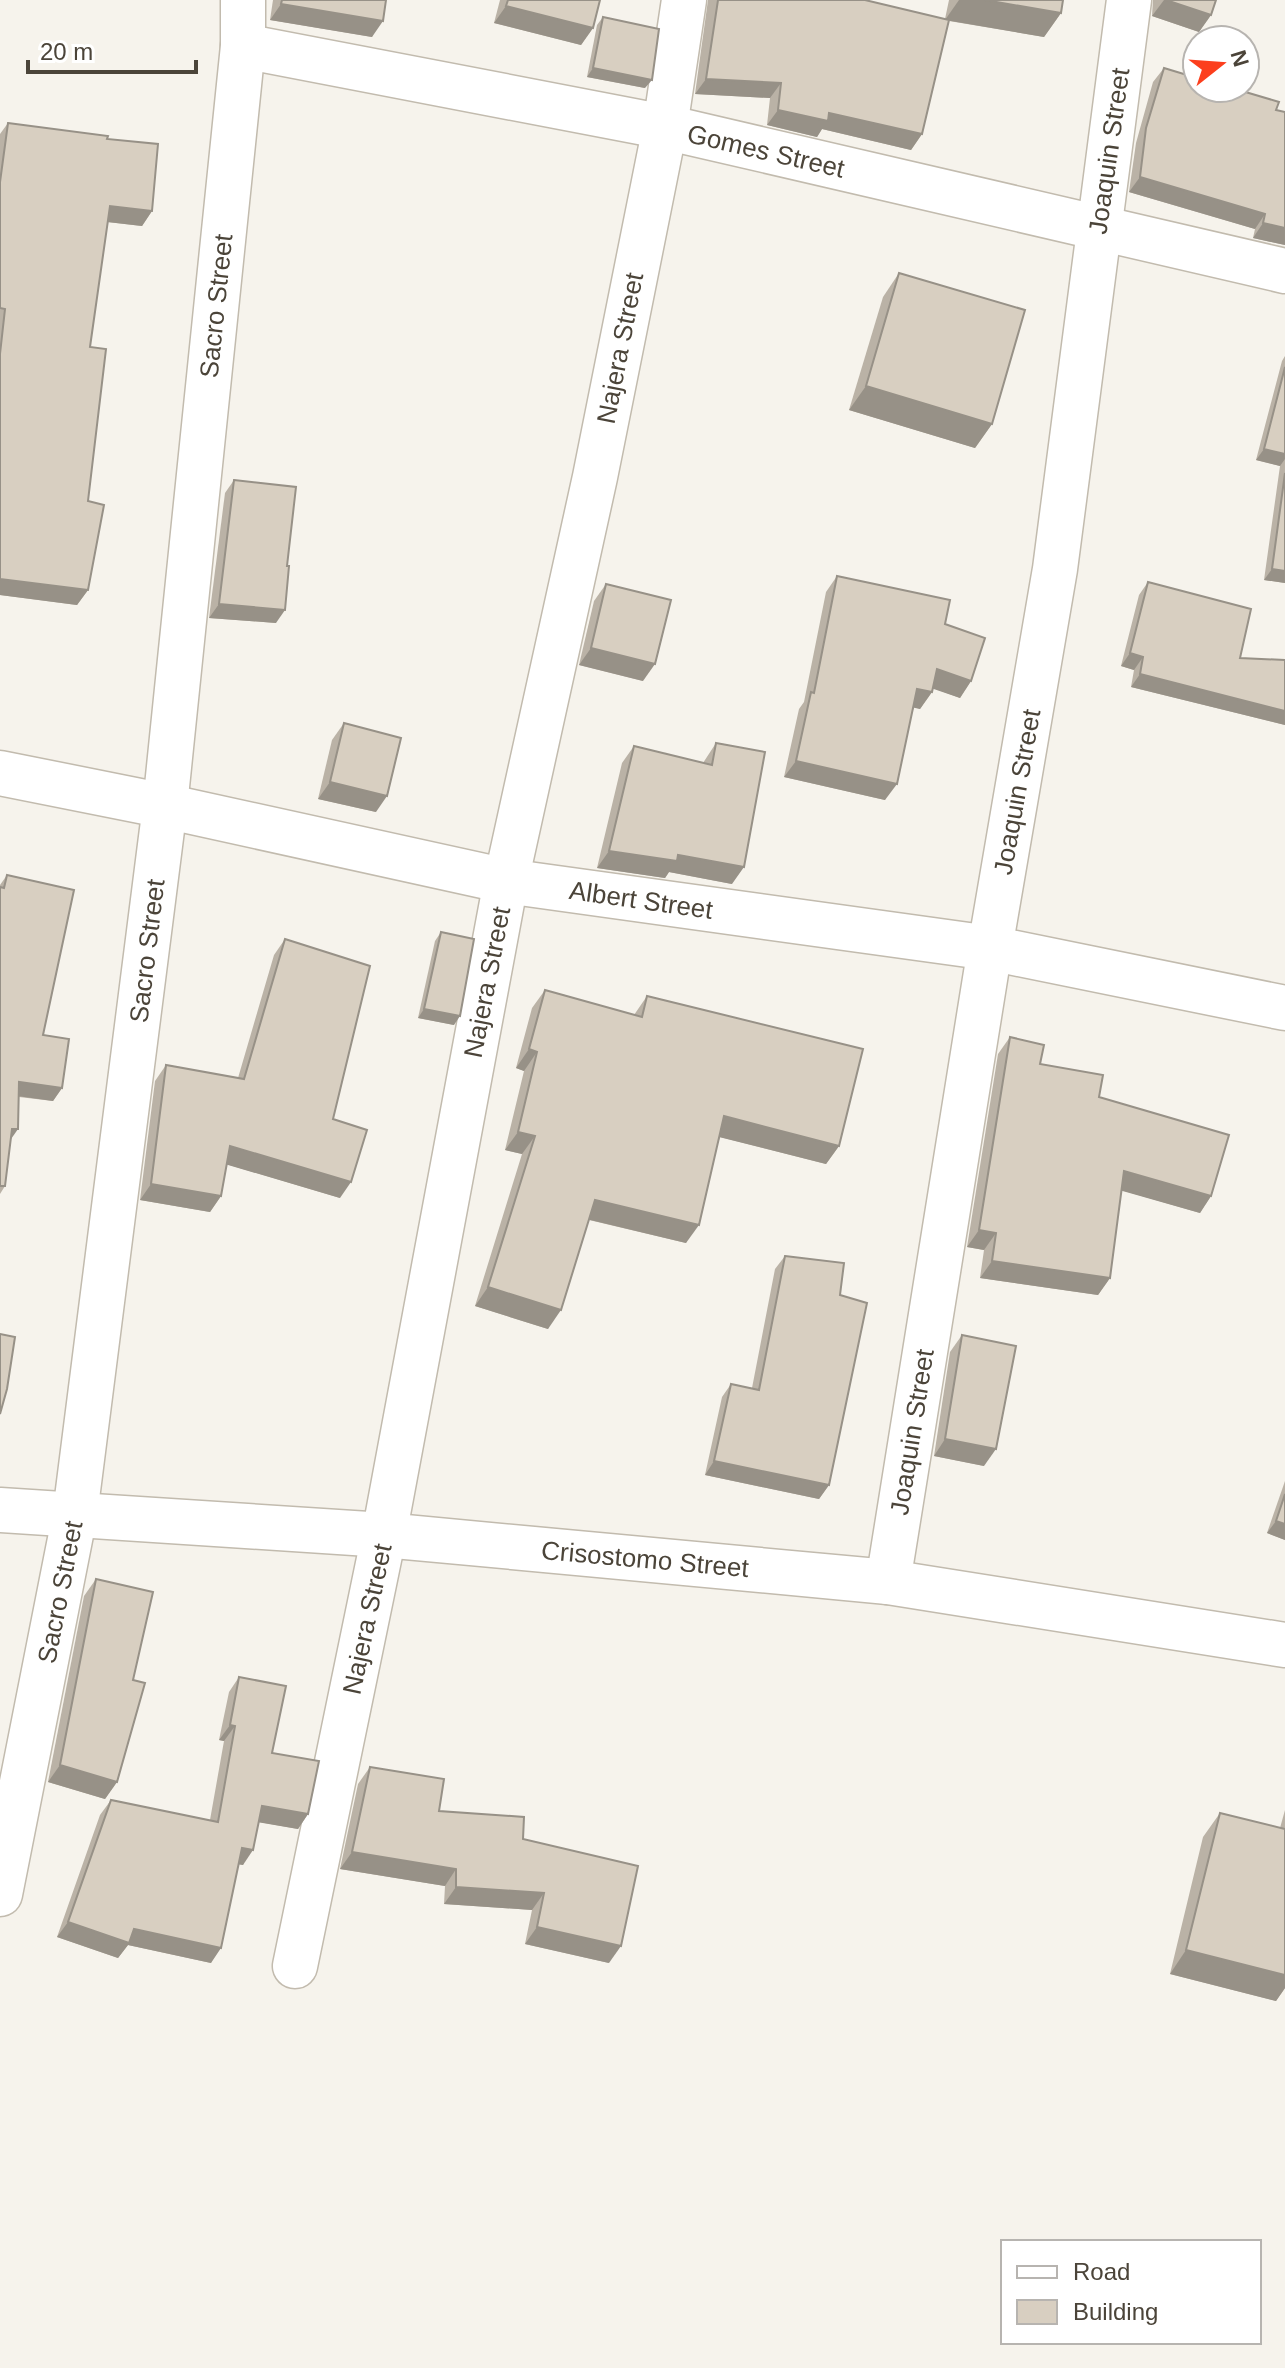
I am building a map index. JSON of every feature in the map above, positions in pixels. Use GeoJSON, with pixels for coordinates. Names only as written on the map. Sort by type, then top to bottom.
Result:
{"type":"FeatureCollection","features":[{"type":"Feature","properties":{"kind":"street","name":"Sacro Street"},"geometry":{"type":"LineString","coordinates":[[0,1894],[75,1514],[165,806],[243,46],[243,0]]}},
{"type":"Feature","properties":{"kind":"street","name":"Najera Street"},"geometry":{"type":"LineString","coordinates":[[295,1966],[384,1535],[506,881],[595,477],[665,127],[684,0]]}},
{"type":"Feature","properties":{"kind":"street","name":"Joaquin Street"},"geometry":{"type":"LineString","coordinates":[[888,1582],[990,948],[1055,569],[1129,0]]}},
{"type":"Feature","properties":{"kind":"street","name":"Gomes Street"},"geometry":{"type":"LineString","coordinates":[[243,46],[665,127],[1285,271]]}},
{"type":"Feature","properties":{"kind":"street","name":"Albert Street"},"geometry":{"type":"LineString","coordinates":[[0,773],[506,881],[990,948],[1285,1008]]}},
{"type":"Feature","properties":{"kind":"street","name":"Crisostomo Street"},"geometry":{"type":"LineString","coordinates":[[0,1510],[384,1535],[888,1582],[1285,1645]]}},
{"type":"Feature","properties":{"kind":"building"},"geometry":{"type":"Polygon","coordinates":[[[282,0],[386,0],[383,21],[281,4],[282,0]]]}},
{"type":"Feature","properties":{"kind":"building"},"geometry":{"type":"Polygon","coordinates":[[[508,0],[600,0],[593,28],[506,6],[508,0]]]}},
{"type":"Feature","properties":{"kind":"building"},"geometry":{"type":"Polygon","coordinates":[[[718,0],[865,0],[949,20],[922,134],[829,113],[828,121],[778,110],[781,83],[706,79],[718,0]]]}},
{"type":"Feature","properties":{"kind":"building"},"geometry":{"type":"Polygon","coordinates":[[[985,0],[1063,0],[1061,13],[985,0]]]}},
{"type":"Feature","properties":{"kind":"building"},"geometry":{"type":"Polygon","coordinates":[[[1166,0],[1216,0],[1211,15],[1166,0]]]}},
{"type":"Feature","properties":{"kind":"building"},"geometry":{"type":"Polygon","coordinates":[[[603,17],[659,29],[652,80],[593,68],[603,17]]]}},
{"type":"Feature","properties":{"kind":"building"},"geometry":{"type":"Polygon","coordinates":[[[1164,68],[1181,73],[1181,104],[1261,104],[1261,97],[1279,102],[1276,110],[1285,112],[1285,228],[1263,223],[1265,214],[1140,177],[1146,128],[1164,68]]]}},
{"type":"Feature","properties":{"kind":"building"},"geometry":{"type":"Polygon","coordinates":[[[8,123],[158,144],[152,211],[110,206],[90,347],[106,349],[88,501],[104,505],[88,590],[0,579],[0,354],[5,309],[0,308],[0,182],[8,123]]]}},
{"type":"Feature","properties":{"kind":"building"},"geometry":{"type":"Polygon","coordinates":[[[899,273],[1025,310],[992,424],[866,386],[899,273]]]}},
{"type":"Feature","properties":{"kind":"building"},"geometry":{"type":"Polygon","coordinates":[[[1285,367],[1285,454],[1264,449],[1285,367]]]}},
{"type":"Feature","properties":{"kind":"building"},"geometry":{"type":"Polygon","coordinates":[[[1285,473],[1285,571],[1272,569],[1285,473]]]}},
{"type":"Feature","properties":{"kind":"building"},"geometry":{"type":"Polygon","coordinates":[[[234,480],[296,487],[285,610],[219,604],[234,480]]]}},
{"type":"Feature","properties":{"kind":"building"},"geometry":{"type":"Polygon","coordinates":[[[837,576],[950,600],[945,624],[985,638],[971,681],[937,669],[932,692],[917,689],[897,784],[796,761],[811,692],[814,693],[837,576]]]}},
{"type":"Feature","properties":{"kind":"building"},"geometry":{"type":"Polygon","coordinates":[[[1148,582],[1251,609],[1240,658],[1285,660],[1285,711],[1140,674],[1143,657],[1130,653],[1148,582]]]}},
{"type":"Feature","properties":{"kind":"building"},"geometry":{"type":"Polygon","coordinates":[[[606,584],[671,600],[655,664],[591,648],[606,584]]]}},
{"type":"Feature","properties":{"kind":"building"},"geometry":{"type":"Polygon","coordinates":[[[344,723],[401,738],[387,796],[330,782],[344,723]]]}},
{"type":"Feature","properties":{"kind":"building"},"geometry":{"type":"Polygon","coordinates":[[[716,743],[765,752],[744,867],[678,855],[677,861],[609,851],[634,746],[712,765],[716,743]]]}},
{"type":"Feature","properties":{"kind":"building"},"geometry":{"type":"Polygon","coordinates":[[[7,875],[74,890],[43,1035],[69,1039],[62,1088],[19,1082],[18,1129],[12,1129],[5,1186],[0,1186],[0,887],[4,888],[7,875]]]}},
{"type":"Feature","properties":{"kind":"building"},"geometry":{"type":"Polygon","coordinates":[[[441,932],[474,939],[460,1016],[424,1009],[441,932]]]}},
{"type":"Feature","properties":{"kind":"building"},"geometry":{"type":"Polygon","coordinates":[[[285,939],[370,966],[333,1119],[367,1130],[351,1182],[230,1146],[221,1196],[151,1184],[166,1065],[244,1079],[285,939]]]}},
{"type":"Feature","properties":{"kind":"building"},"geometry":{"type":"Polygon","coordinates":[[[545,990],[642,1017],[647,996],[863,1049],[839,1146],[724,1116],[699,1225],[595,1200],[561,1310],[488,1287],[535,1136],[518,1132],[537,1052],[529,1049],[545,990]]]}},
{"type":"Feature","properties":{"kind":"building"},"geometry":{"type":"Polygon","coordinates":[[[1010,1037],[1044,1045],[1040,1064],[1103,1075],[1099,1097],[1229,1135],[1211,1196],[1124,1171],[1110,1278],[992,1261],[996,1233],[979,1230],[1010,1037]]]}},
{"type":"Feature","properties":{"kind":"building"},"geometry":{"type":"Polygon","coordinates":[[[785,1256],[844,1263],[840,1295],[867,1303],[829,1485],[714,1461],[731,1384],[759,1390],[785,1256]]]}},
{"type":"Feature","properties":{"kind":"building"},"geometry":{"type":"Polygon","coordinates":[[[0,1334],[15,1337],[0,1414],[0,1334]]]}},
{"type":"Feature","properties":{"kind":"building"},"geometry":{"type":"Polygon","coordinates":[[[962,1335],[1016,1346],[996,1449],[945,1439],[962,1335]]]}},
{"type":"Feature","properties":{"kind":"building"},"geometry":{"type":"Polygon","coordinates":[[[1285,1494],[1285,1524],[1276,1521],[1285,1494]]]}},
{"type":"Feature","properties":{"kind":"building"},"geometry":{"type":"Polygon","coordinates":[[[96,1579],[153,1592],[133,1680],[145,1683],[117,1782],[60,1765],[96,1579]]]}},
{"type":"Feature","properties":{"kind":"building"},"geometry":{"type":"Polygon","coordinates":[[[239,1677],[286,1686],[272,1753],[319,1761],[308,1814],[262,1806],[253,1850],[242,1848],[221,1948],[134,1929],[129,1943],[68,1922],[111,1800],[218,1822],[235,1726],[230,1725],[239,1677]]]}},
{"type":"Feature","properties":{"kind":"building"},"geometry":{"type":"Polygon","coordinates":[[[370,1767],[444,1779],[439,1811],[524,1817],[523,1839],[638,1866],[621,1946],[537,1927],[544,1893],[456,1887],[456,1869],[352,1852],[370,1767]]]}},
{"type":"Feature","properties":{"kind":"building"},"geometry":{"type":"Polygon","coordinates":[[[1220,1813],[1285,1829],[1285,1975],[1186,1950],[1220,1813]]]}}]}
